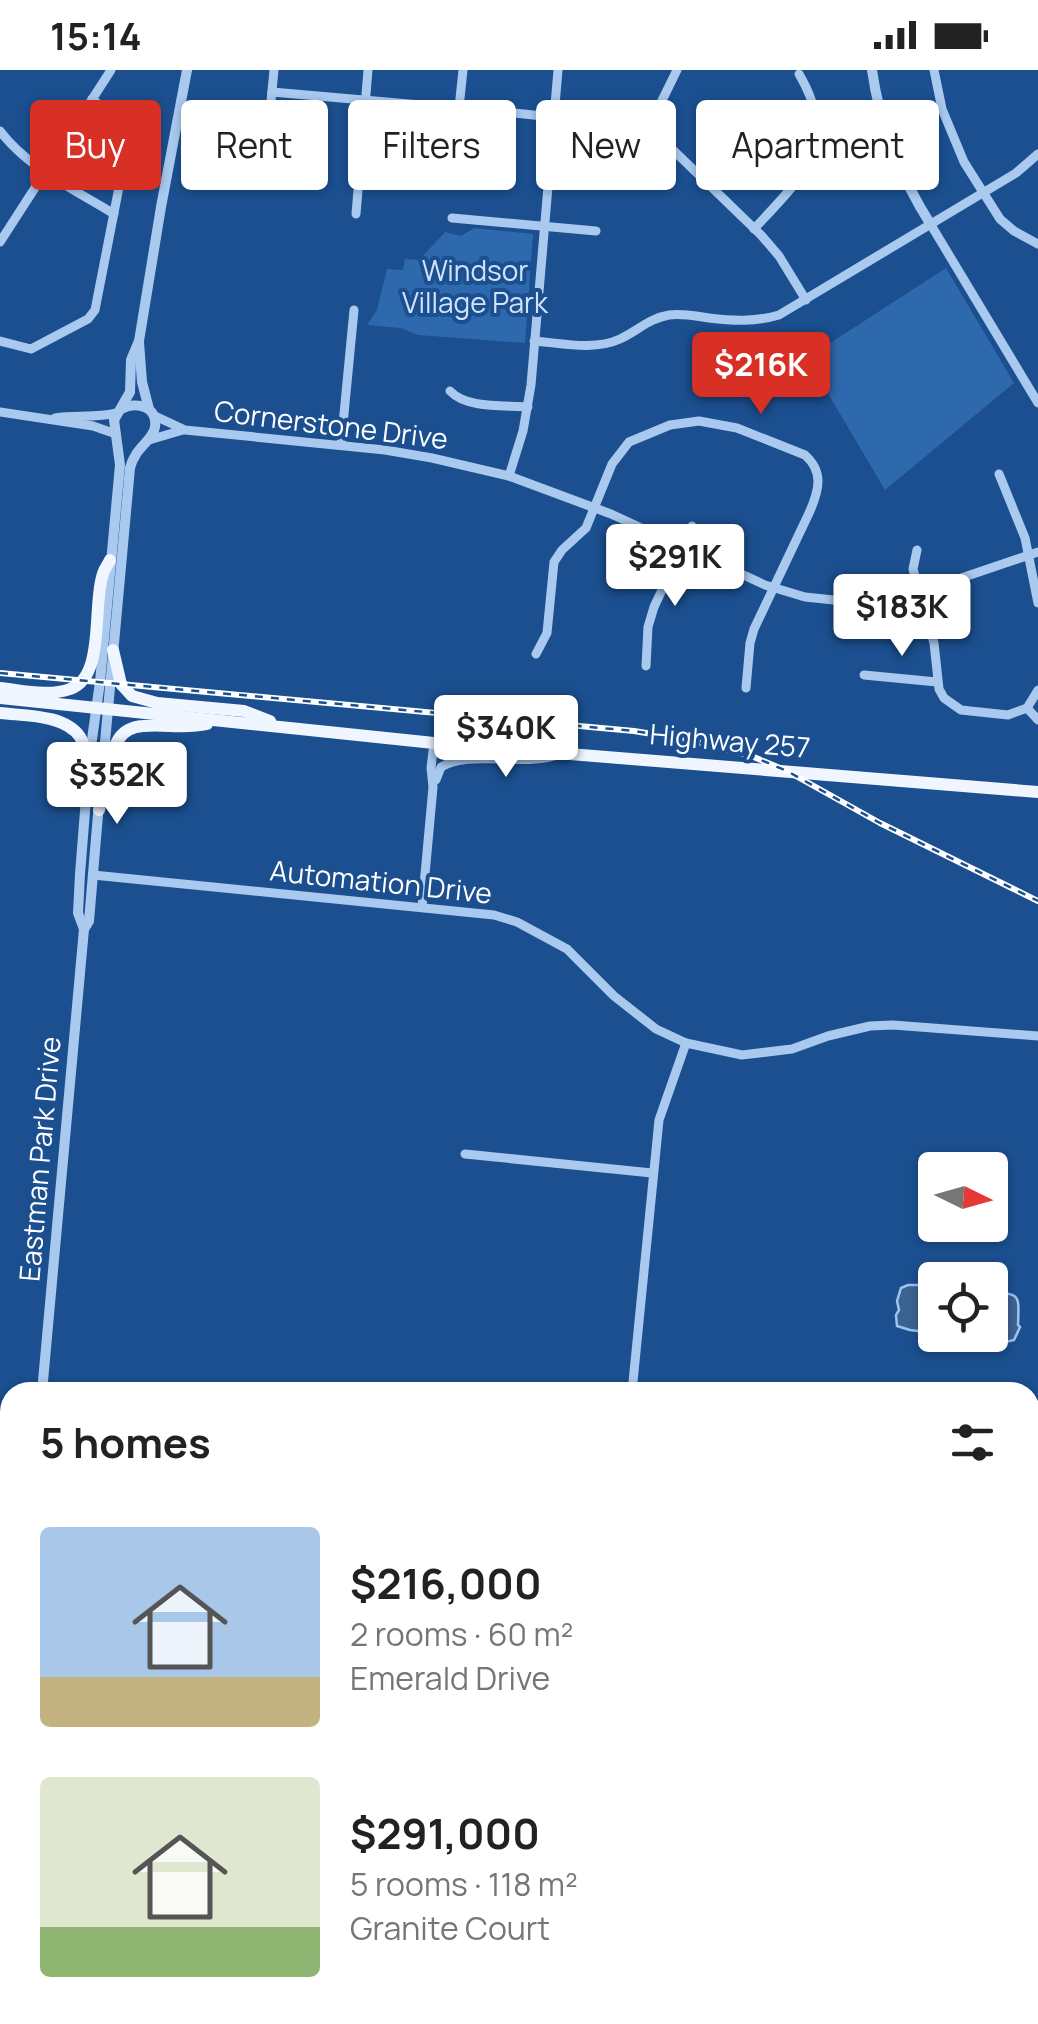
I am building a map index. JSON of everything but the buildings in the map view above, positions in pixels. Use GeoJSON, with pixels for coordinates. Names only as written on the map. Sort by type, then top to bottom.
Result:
{"type":"FeatureCollection","features":[{"type":"Feature","properties":{"kind":"main road"},"geometry":{"type":"LineString","coordinates":[[0,688],[57,692],[70,690],[84,680],[91,662],[102,575],[110,560]]}},
{"type":"Feature","properties":{"kind":"main road"},"geometry":{"type":"LineString","coordinates":[[113,650],[121,684],[132,696],[156,703],[244,711],[282,726]]}},
{"type":"Feature","properties":{"kind":"main road","name":"Highway 257"},"geometry":{"type":"LineString","coordinates":[[0,698],[434,743],[1038,792]]}},
{"type":"Feature","properties":{"kind":"main road"},"geometry":{"type":"LineString","coordinates":[[0,713],[67,725],[78,735],[89,761]]}},
{"type":"Feature","properties":{"kind":"main road"},"geometry":{"type":"LineString","coordinates":[[98,810],[112,750],[130,729],[145,725],[188,728],[221,721]]}},
{"type":"Feature","properties":{"kind":"street"},"geometry":{"type":"LineString","coordinates":[[92,100],[111,70]]}},
{"type":"Feature","properties":{"kind":"street"},"geometry":{"type":"LineString","coordinates":[[0,412],[102,428],[126,444],[146,442],[155,428],[142,382],[139,342],[188,70]]}},
{"type":"Feature","properties":{"kind":"street"},"geometry":{"type":"LineString","coordinates":[[271,100],[274,70]]}},
{"type":"Feature","properties":{"kind":"street"},"geometry":{"type":"LineString","coordinates":[[272,92],[366,100],[368,70]]}},
{"type":"Feature","properties":{"kind":"street"},"geometry":{"type":"LineString","coordinates":[[460,100],[463,70]]}},
{"type":"Feature","properties":{"kind":"street"},"geometry":{"type":"LineString","coordinates":[[555,100],[558,70]]}},
{"type":"Feature","properties":{"kind":"street"},"geometry":{"type":"LineString","coordinates":[[662,100],[677,70]]}},
{"type":"Feature","properties":{"kind":"street"},"geometry":{"type":"LineString","coordinates":[[872,70],[879,111],[895,160],[1038,404]]}},
{"type":"Feature","properties":{"kind":"street"},"geometry":{"type":"LineString","coordinates":[[934,70],[950,132],[964,162],[1007,226],[1038,244]]}},
{"type":"Feature","properties":{"kind":"street"},"geometry":{"type":"LineString","coordinates":[[754,229],[799,179],[812,156],[816,108],[799,74]]}},
{"type":"Feature","properties":{"kind":"street"},"geometry":{"type":"LineString","coordinates":[[0,130],[30,160]]}},
{"type":"Feature","properties":{"kind":"street"},"geometry":{"type":"LineString","coordinates":[[676,153],[779,256],[806,300]]}},
{"type":"Feature","properties":{"kind":"street"},"geometry":{"type":"LineString","coordinates":[[534,341],[606,344],[660,317],[678,314],[754,321],[779,315],[1016,173],[1038,154]]}},
{"type":"Feature","properties":{"kind":"street"},"geometry":{"type":"LineString","coordinates":[[0,242],[33,190]]}},
{"type":"Feature","properties":{"kind":"street"},"geometry":{"type":"LineString","coordinates":[[75,190],[114,214]]}},
{"type":"Feature","properties":{"kind":"street"},"geometry":{"type":"LineString","coordinates":[[0,341],[31,349],[88,319],[96,310],[119,190]]}},
{"type":"Feature","properties":{"kind":"street"},"geometry":{"type":"LineString","coordinates":[[356,214],[358,190]]}},
{"type":"Feature","properties":{"kind":"street"},"geometry":{"type":"LineString","coordinates":[[509,476],[528,408],[547,190]]}},
{"type":"Feature","properties":{"kind":"street"},"geometry":{"type":"LineString","coordinates":[[452,218],[596,231]]}},
{"type":"Feature","properties":{"kind":"street"},"geometry":{"type":"LineString","coordinates":[[342,445],[354,310]]}},
{"type":"Feature","properties":{"kind":"street"},"geometry":{"type":"LineString","coordinates":[[117,435],[114,420],[130,392],[131,360],[139,342]]}},
{"type":"Feature","properties":{"kind":"street"},"geometry":{"type":"LineString","coordinates":[[450,390],[462,400],[528,408]]}},
{"type":"Feature","properties":{"kind":"street"},"geometry":{"type":"LineString","coordinates":[[52,419],[72,415],[95,417],[132,404],[151,412]]}},
{"type":"Feature","properties":{"kind":"street","name":"Cornerstone Drive"},"geometry":{"type":"LineString","coordinates":[[151,412],[186,430],[411,454],[509,476],[595,507],[774,588],[805,597],[880,600],[920,592],[1034,553]]}},
{"type":"Feature","properties":{"kind":"street"},"geometry":{"type":"LineString","coordinates":[[536,654],[547,633],[554,562],[583,532],[612,464],[625,446],[670,425],[699,420],[737,428],[801,452],[817,471],[819,488],[752,638],[746,688]]}},
{"type":"Feature","properties":{"kind":"street","name":"Cornerstone Drive"},"geometry":{"type":"LineString","coordinates":[[146,442],[186,430]]}},
{"type":"Feature","properties":{"kind":"street","name":"Eastman Park Drive"},"geometry":{"type":"LineString","coordinates":[[84,928],[90,921],[98,810],[110,560],[120,465],[117,435]]}},
{"type":"Feature","properties":{"kind":"street","name":"Eastman Park Drive"},"geometry":{"type":"LineString","coordinates":[[43,1382],[84,928],[78,913],[89,761],[113,650],[130,468],[132,458],[146,442]]}},
{"type":"Feature","properties":{"kind":"street"},"geometry":{"type":"LineString","coordinates":[[999,474],[1034,553],[1038,604]]}},
{"type":"Feature","properties":{"kind":"street"},"geometry":{"type":"LineString","coordinates":[[646,666],[648,627],[654,608],[692,526]]}},
{"type":"Feature","properties":{"kind":"street"},"geometry":{"type":"LineString","coordinates":[[917,550],[913,568],[934,643],[937,682],[944,698],[960,710],[1008,715],[1027,708],[1038,690]]}},
{"type":"Feature","properties":{"kind":"street"},"geometry":{"type":"LineString","coordinates":[[864,675],[937,682]]}},
{"type":"Feature","properties":{"kind":"street"},"geometry":{"type":"LineString","coordinates":[[1027,708],[1038,720]]}},
{"type":"Feature","properties":{"kind":"street"},"geometry":{"type":"LineString","coordinates":[[422,907],[434,743]]}},
{"type":"Feature","properties":{"kind":"street"},"geometry":{"type":"LineString","coordinates":[[433,787],[441,766],[451,761],[537,761],[564,753]]}},
{"type":"Feature","properties":{"kind":"street","name":"Automation Drive"},"geometry":{"type":"LineString","coordinates":[[93,875],[494,915],[517,922],[567,949],[614,996],[656,1029],[686,1043],[742,1054],[792,1050],[870,1026],[1038,1036]]}},
{"type":"Feature","properties":{"kind":"street"},"geometry":{"type":"LineString","coordinates":[[633,1382],[659,1120],[686,1043]]}},
{"type":"Feature","properties":{"kind":"street"},"geometry":{"type":"LineString","coordinates":[[465,1154],[652,1173]]}},
{"type":"Feature","properties":{"kind":"green space","name":"Windsor Village Park"},"geometry":{"type":"Polygon","coordinates":[[[474,228],[533,234],[525,343],[418,335],[401,328],[367,325],[377,310],[387,269],[403,270],[405,259],[419,260],[445,232],[461,236],[474,228]]]}},
{"type":"Feature","properties":{"kind":"green space"},"geometry":{"type":"Polygon","coordinates":[[[946,268],[1014,383],[885,490],[807,358],[946,268]]]}},
{"type":"Feature","properties":{"kind":"shaded area"},"geometry":{"type":"Polygon","coordinates":[[[918,1285],[918,1331],[897,1326],[897,1301],[901,1288],[918,1285]]]}},
{"type":"Feature","properties":{"kind":"shaded area"},"geometry":{"type":"Polygon","coordinates":[[[1008,1294],[1016,1298],[1018,1307],[1020,1327],[1014,1340],[1008,1342],[1008,1294]]]}},
{"type":"Feature","properties":{"kind":"railway"},"geometry":{"type":"LineString","coordinates":[[0,673],[634,731],[689,740],[749,755],[787,771],[880,823],[1038,901]]}}]}
